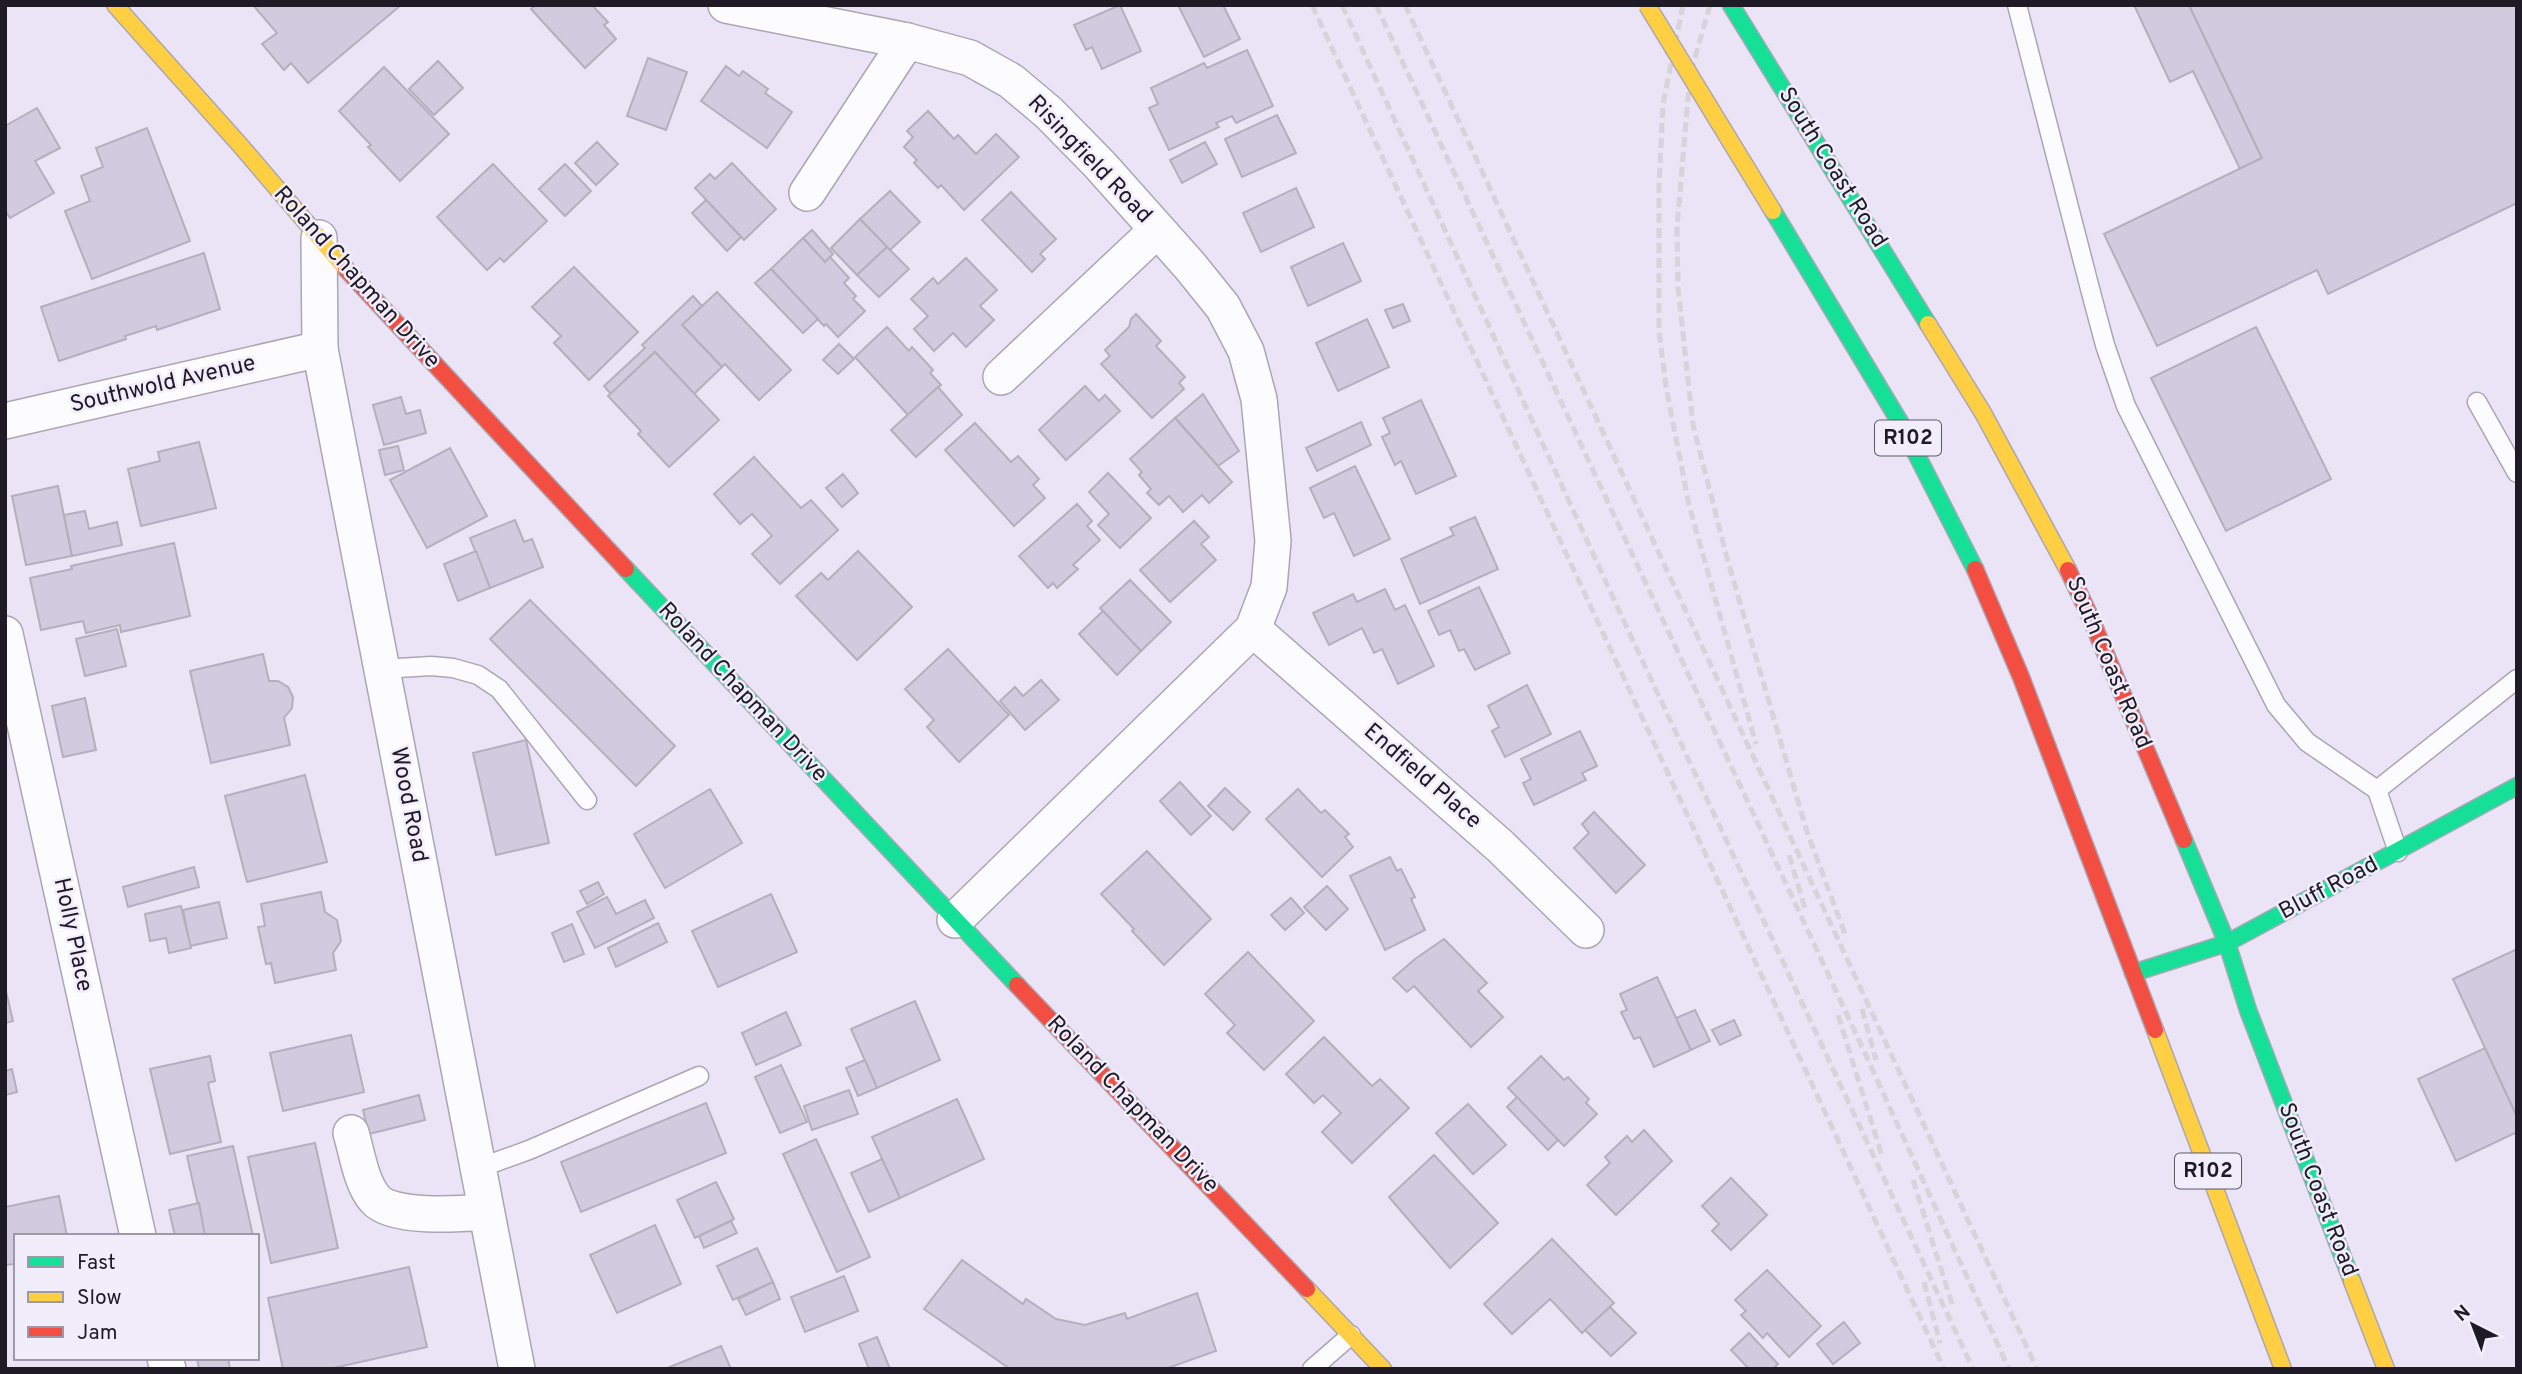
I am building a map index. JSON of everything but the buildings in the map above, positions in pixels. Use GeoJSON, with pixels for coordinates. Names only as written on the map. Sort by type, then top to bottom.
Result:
{"type":"FeatureCollection","features":[{"type":"Feature","properties":{"kind":"main road","name":"Roland Chapman Drive"},"geometry":{"type":"LineString","coordinates":[[115,5],[240,145],[368,295],[1383,1369]]}},
{"type":"Feature","properties":{"kind":"main road","name":"R102"},"geometry":{"type":"LineString","coordinates":[[1647,5],[1843,323],[1939,496],[1981,580],[2021,677],[2283,1369]]}},
{"type":"Feature","properties":{"kind":"main road","name":"South Coast Road"},"geometry":{"type":"LineString","coordinates":[[1731,5],[1983,412],[2059,551],[2088,612],[2227,943],[2248,1010],[2386,1369]]}},
{"type":"Feature","properties":{"kind":"main road","name":"Bluff Road"},"geometry":{"type":"LineString","coordinates":[[2133,973],[2227,943],[2517,786]]}},
{"type":"Feature","properties":{"kind":"street","name":"Risingfield Road"},"geometry":{"type":"LineString","coordinates":[[726,5],[907,41],[970,58],[1011,81],[1049,113],[1100,165],[1223,307],[1246,351],[1259,399],[1273,541],[1269,587],[1253,629]]}},
{"type":"Feature","properties":{"kind":"street"},"geometry":{"type":"LineString","coordinates":[[807,193],[907,41]]}},
{"type":"Feature","properties":{"kind":"street","name":"Risingfield Road"},"geometry":{"type":"LineString","coordinates":[[1001,377],[1157,230]]}},
{"type":"Feature","properties":{"kind":"street","name":"Wood Road"},"geometry":{"type":"LineString","coordinates":[[319,238],[320,349],[517,1369]]}},
{"type":"Feature","properties":{"kind":"street","name":"Southwold Avenue"},"geometry":{"type":"LineString","coordinates":[[5,421],[320,349]]}},
{"type":"Feature","properties":{"kind":"street"},"geometry":{"type":"LineString","coordinates":[[955,919],[1253,629]]}},
{"type":"Feature","properties":{"kind":"street","name":"Endfield Place"},"geometry":{"type":"LineString","coordinates":[[1253,629],[1500,846],[1587,930]]}},
{"type":"Feature","properties":{"kind":"street","name":"Holly Place"},"geometry":{"type":"LineString","coordinates":[[5,634],[138,1234]]}},
{"type":"Feature","properties":{"kind":"street"},"geometry":{"type":"LineString","coordinates":[[351,1133],[369,1191],[376,1201],[389,1209],[406,1212],[485,1212]]}},
{"type":"Feature","properties":{"kind":"lane"},"geometry":{"type":"LineString","coordinates":[[2017,5],[2105,345],[2126,406],[2276,705],[2307,742],[2377,790],[2398,852]]}},
{"type":"Feature","properties":{"kind":"lane"},"geometry":{"type":"LineString","coordinates":[[2477,402],[2517,473]]}},
{"type":"Feature","properties":{"kind":"lane"},"geometry":{"type":"LineString","coordinates":[[382,669],[431,666],[453,668],[478,675],[499,690],[587,800]]}},
{"type":"Feature","properties":{"kind":"lane"},"geometry":{"type":"LineString","coordinates":[[2377,790],[2517,679]]}},
{"type":"Feature","properties":{"kind":"lane"},"geometry":{"type":"LineString","coordinates":[[479,1168],[529,1150],[699,1076]]}},
{"type":"Feature","properties":{"kind":"lane"},"geometry":{"type":"LineString","coordinates":[[1312,1369],[1352,1335]]}},
{"type":"Feature","properties":{"kind":"railway"},"geometry":{"type":"LineString","coordinates":[[1312,5],[1944,1369]]}},
{"type":"Feature","properties":{"kind":"railway"},"geometry":{"type":"LineString","coordinates":[[1342,5],[1622,617],[1973,1369]]}},
{"type":"Feature","properties":{"kind":"railway"},"geometry":{"type":"LineString","coordinates":[[1376,5],[1864,1051],[2009,1369]]}},
{"type":"Feature","properties":{"kind":"railway"},"geometry":{"type":"LineString","coordinates":[[1405,5],[2037,1369]]}},
{"type":"Feature","properties":{"kind":"railway"},"geometry":{"type":"LineString","coordinates":[[1683,5],[1663,104],[1659,185],[1659,331],[1666,387],[1689,505],[1756,744]]}},
{"type":"Feature","properties":{"kind":"railway"},"geometry":{"type":"LineString","coordinates":[[1710,5],[1690,75],[1677,227],[1678,288],[1693,425],[1727,558],[1807,832],[1845,934]]}},
{"type":"Feature","properties":{"kind":"railway"},"geometry":{"type":"LineString","coordinates":[[1789,855],[1806,912]]}},
{"type":"Feature","properties":{"kind":"railway"},"geometry":{"type":"LineString","coordinates":[[1862,1009],[1876,1060]]}},
{"type":"Feature","properties":{"kind":"railway"},"geometry":{"type":"LineString","coordinates":[[1838,1015],[1882,1156]]}},
{"type":"Feature","properties":{"kind":"railway"},"geometry":{"type":"LineString","coordinates":[[1913,1180],[1953,1307]]}},
{"type":"Feature","properties":{"kind":"railway"},"geometry":{"type":"LineString","coordinates":[[1924,1282],[1940,1343]]}},
{"type":"Feature","properties":{"kind":"traffic: fast"},"geometry":{"type":"LineString","coordinates":[[1731,5],[1928,324]]}},
{"type":"Feature","properties":{"kind":"traffic: fast"},"geometry":{"type":"LineString","coordinates":[[1773,211],[1901,424],[1975,569]]}},
{"type":"Feature","properties":{"kind":"traffic: fast"},"geometry":{"type":"LineString","coordinates":[[626,569],[1017,985]]}},
{"type":"Feature","properties":{"kind":"traffic: fast"},"geometry":{"type":"LineString","coordinates":[[2133,973],[2227,943],[2517,786]]}},
{"type":"Feature","properties":{"kind":"traffic: fast"},"geometry":{"type":"LineString","coordinates":[[2184,840],[2227,943],[2248,1010],[2352,1281]]}},
{"type":"Feature","properties":{"kind":"traffic: slow"},"geometry":{"type":"LineString","coordinates":[[115,5],[346,269]]}},
{"type":"Feature","properties":{"kind":"traffic: slow"},"geometry":{"type":"LineString","coordinates":[[1647,5],[1773,211]]}},
{"type":"Feature","properties":{"kind":"traffic: slow"},"geometry":{"type":"LineString","coordinates":[[1928,324],[1983,413],[2068,570]]}},
{"type":"Feature","properties":{"kind":"traffic: slow"},"geometry":{"type":"LineString","coordinates":[[2155,1030],[2283,1369]]}},
{"type":"Feature","properties":{"kind":"traffic: slow"},"geometry":{"type":"LineString","coordinates":[[2352,1281],[2386,1369]]}},
{"type":"Feature","properties":{"kind":"traffic: slow"},"geometry":{"type":"LineString","coordinates":[[1307,1289],[1383,1369]]}},
{"type":"Feature","properties":{"kind":"traffic: jam"},"geometry":{"type":"LineString","coordinates":[[346,269],[626,569]]}},
{"type":"Feature","properties":{"kind":"traffic: jam"},"geometry":{"type":"LineString","coordinates":[[1975,569],[2021,677],[2155,1030]]}},
{"type":"Feature","properties":{"kind":"traffic: jam"},"geometry":{"type":"LineString","coordinates":[[2068,570],[2184,840]]}},
{"type":"Feature","properties":{"kind":"traffic: jam"},"geometry":{"type":"LineString","coordinates":[[1017,985],[1307,1289]]}}]}
